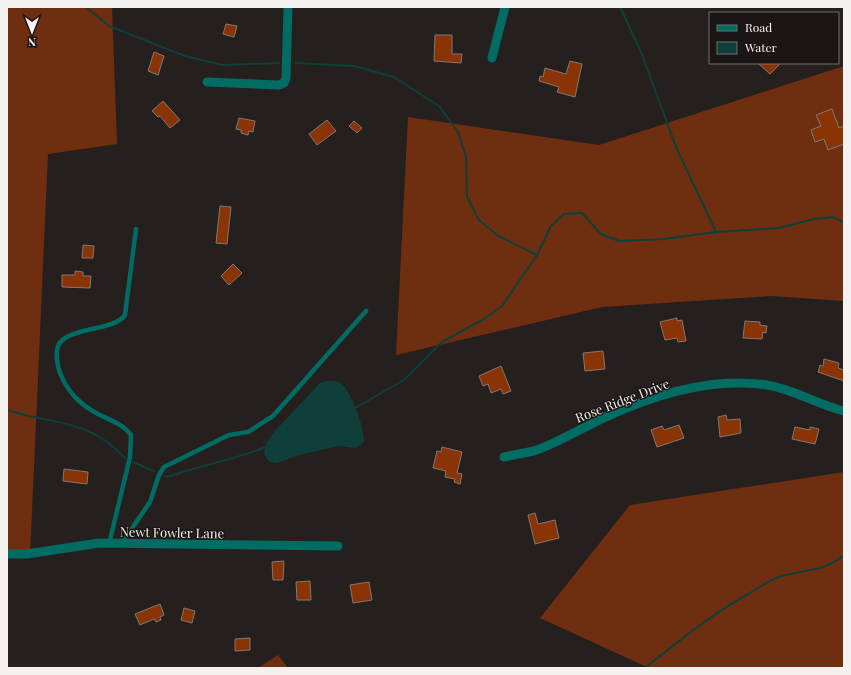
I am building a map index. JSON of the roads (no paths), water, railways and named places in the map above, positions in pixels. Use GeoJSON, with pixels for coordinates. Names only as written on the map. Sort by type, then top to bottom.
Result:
{"type":"FeatureCollection","features":[{"type":"Feature","properties":{"kind":"street"},"geometry":{"type":"LineString","coordinates":[[206,82],[279,85],[284,83],[286,78],[288,7]]}},
{"type":"Feature","properties":{"kind":"street"},"geometry":{"type":"LineString","coordinates":[[492,58],[505,7]]}},
{"type":"Feature","properties":{"kind":"street","name":"Rose Ridge Drive"},"geometry":{"type":"LineString","coordinates":[[504,458],[535,450],[610,415],[645,402],[681,391],[731,383],[766,385],[793,391],[844,411]]}},
{"type":"Feature","properties":{"kind":"street","name":"Newt Fowler Lane"},"geometry":{"type":"LineString","coordinates":[[7,554],[27,554],[86,544],[338,546]]}},
{"type":"Feature","properties":{"kind":"lane"},"geometry":{"type":"LineString","coordinates":[[109,544],[130,457],[132,440],[131,435],[122,425],[98,414],[76,399],[69,391],[63,379],[58,364],[57,351],[60,342],[66,338],[88,329],[116,323],[122,320],[125,315],[136,229]]}},
{"type":"Feature","properties":{"kind":"lane"},"geometry":{"type":"LineString","coordinates":[[121,544],[150,502],[159,475],[164,467],[229,435],[248,432],[273,416],[366,311]]}},
{"type":"Feature","properties":{"kind":"water"},"geometry":{"type":"Polygon","coordinates":[[[326,381],[339,382],[344,386],[353,401],[360,419],[364,442],[355,448],[339,446],[299,455],[277,463],[270,462],[266,458],[264,452],[267,442],[274,432],[320,383],[326,381]]]}},
{"type":"Feature","properties":{"kind":"waterway"},"geometry":{"type":"LineString","coordinates":[[86,7],[109,26],[185,56],[222,65],[279,63]]}},
{"type":"Feature","properties":{"kind":"waterway"},"geometry":{"type":"LineString","coordinates":[[620,7],[641,52],[676,147],[716,232]]}},
{"type":"Feature","properties":{"kind":"waterway"},"geometry":{"type":"LineString","coordinates":[[296,63],[354,66],[394,77],[439,106],[458,132],[466,157],[467,197],[479,220],[497,235],[537,255]]}},
{"type":"Feature","properties":{"kind":"waterway"},"geometry":{"type":"LineString","coordinates":[[355,408],[404,380],[442,342],[484,319],[502,306],[537,255],[551,226],[564,214],[582,213],[601,234],[619,241],[664,239],[716,232],[779,228],[814,219],[834,217],[844,223]]}},
{"type":"Feature","properties":{"kind":"waterway"},"geometry":{"type":"LineString","coordinates":[[7,410],[84,429],[111,445],[125,458]]}},
{"type":"Feature","properties":{"kind":"waterway"},"geometry":{"type":"LineString","coordinates":[[165,476],[168,477],[266,447]]}},
{"type":"Feature","properties":{"kind":"waterway"},"geometry":{"type":"LineString","coordinates":[[133,462],[154,471]]}},
{"type":"Feature","properties":{"kind":"waterway"},"geometry":{"type":"LineString","coordinates":[[645,668],[710,618],[775,578],[820,568],[836,561],[844,555]]}}]}
